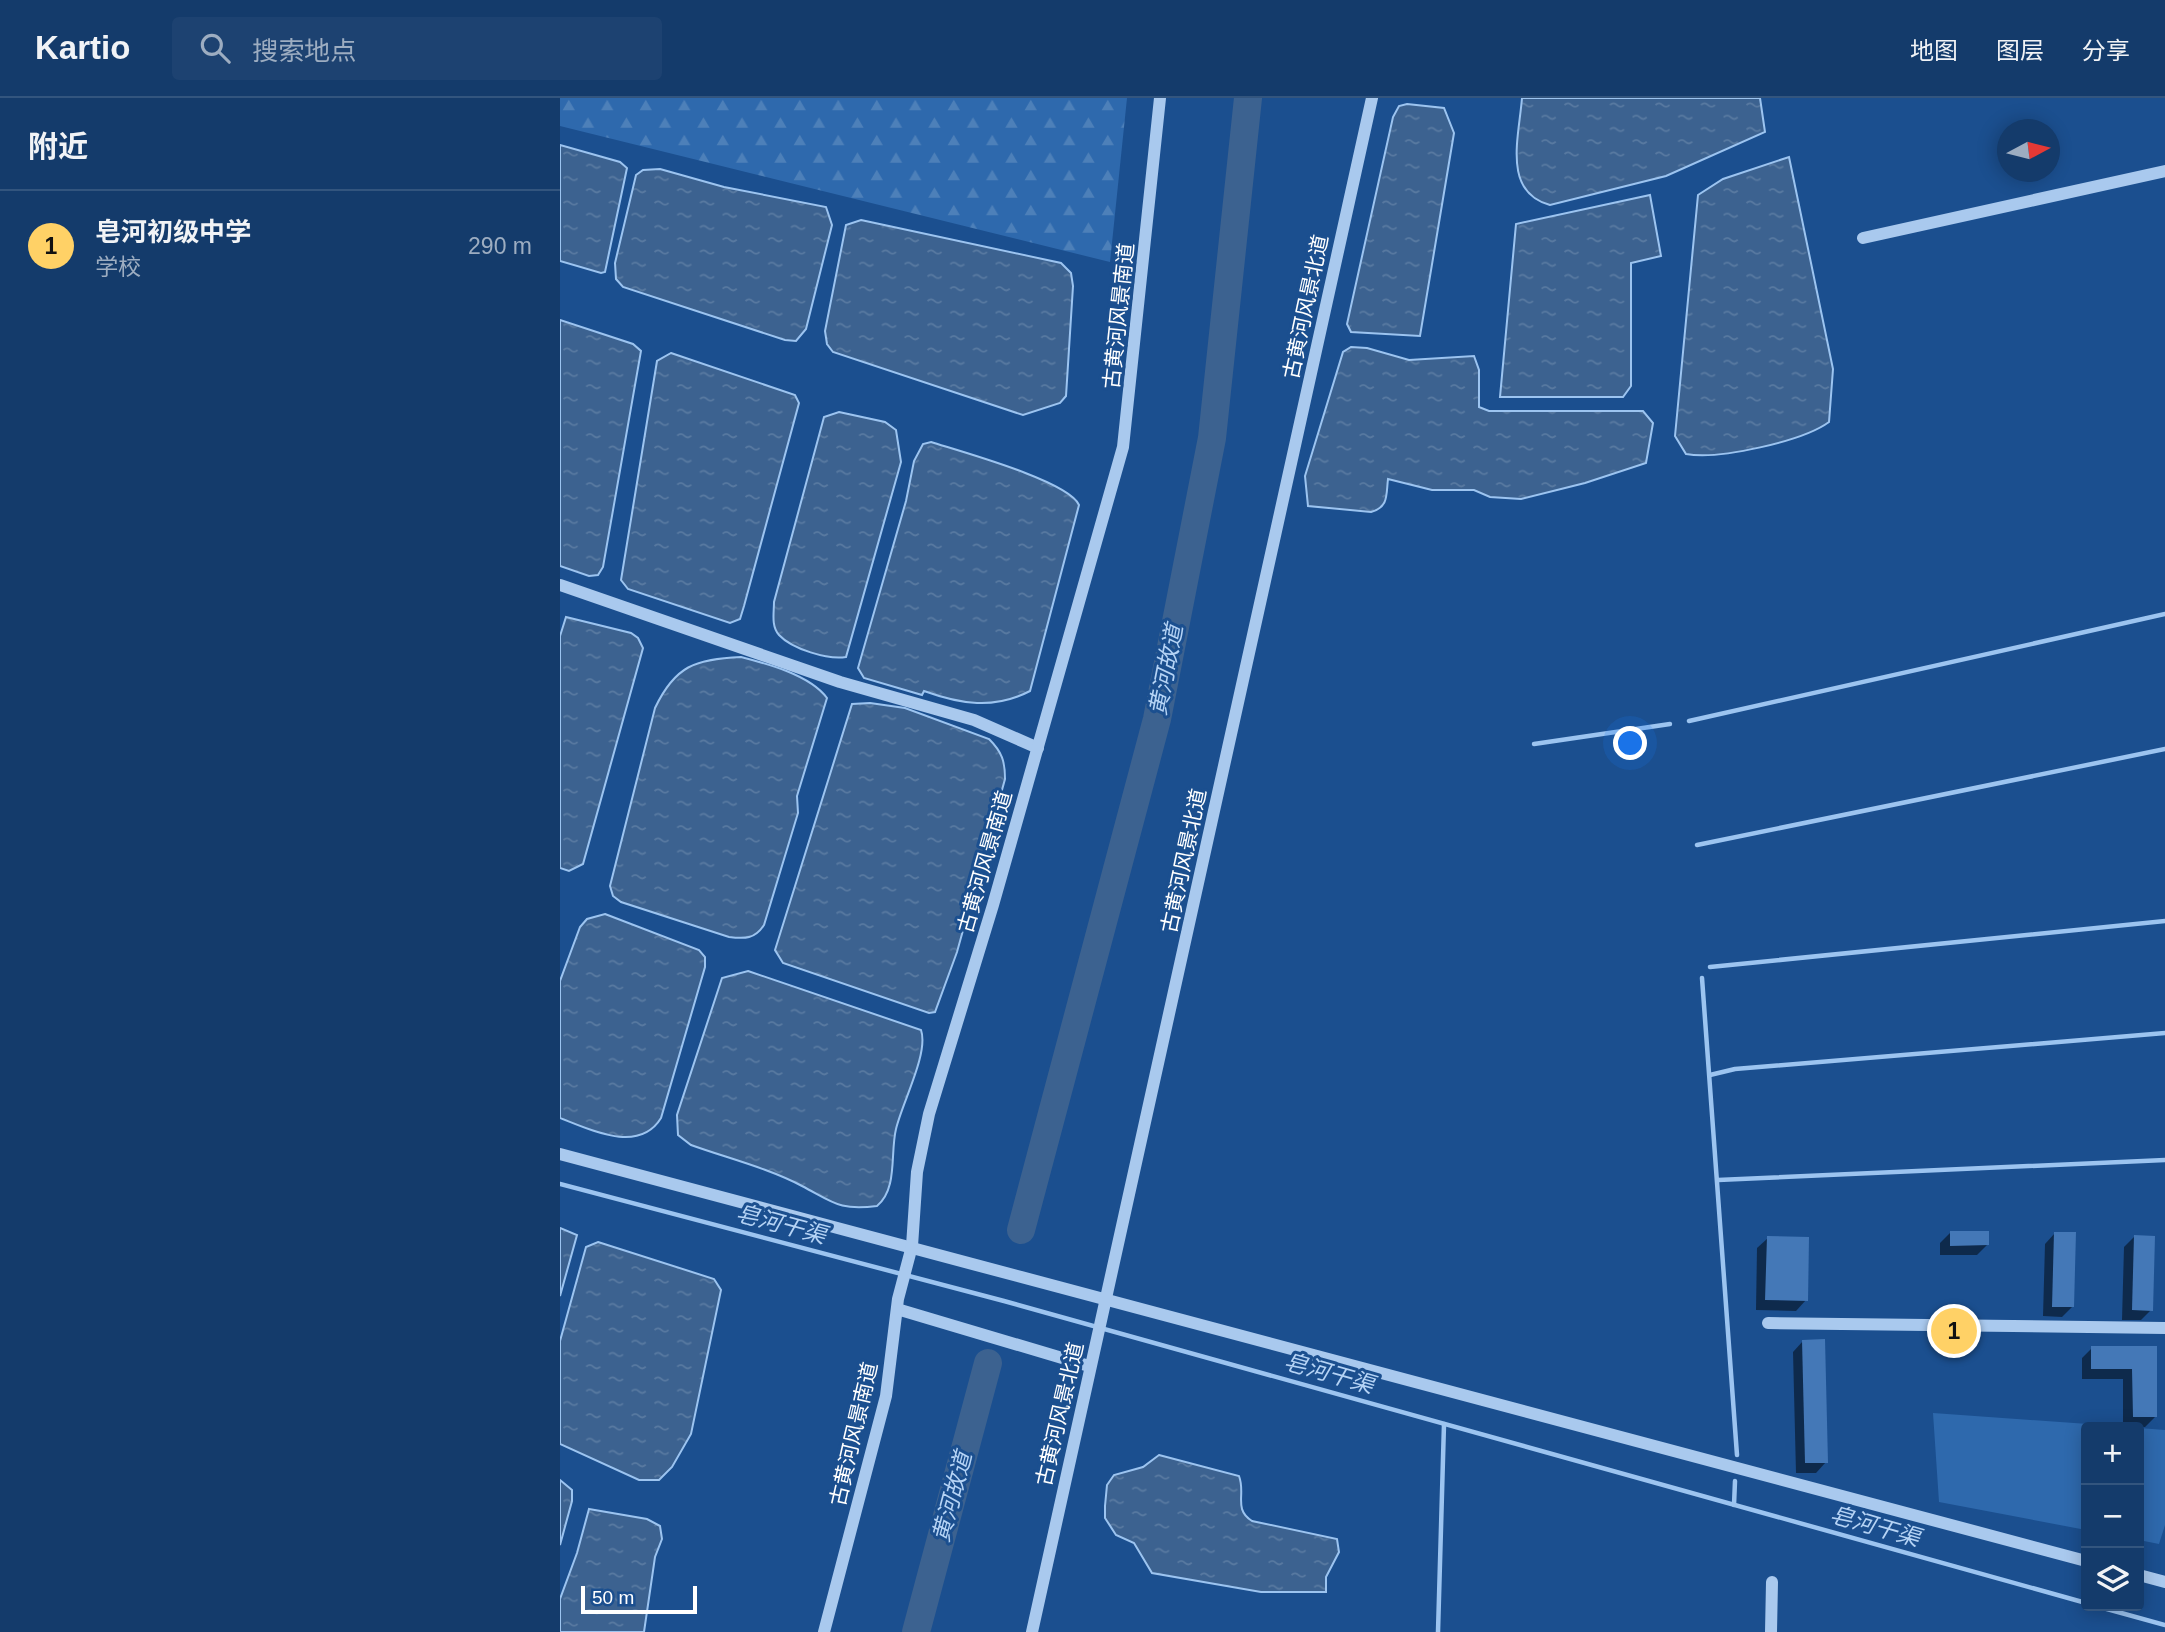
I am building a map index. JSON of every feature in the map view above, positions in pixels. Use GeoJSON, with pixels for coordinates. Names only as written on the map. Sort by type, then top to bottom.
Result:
{"type":"FeatureCollection","features":[{"type":"Feature","properties":{"kind":"street","name":"古黄河风景南道"},"geometry":{"type":"LineString","coordinates":[[824,1632],[886,1396],[897,1309],[912,1247],[916,1172],[929,1114],[1038,748],[1123,447],[1160,98]]}},
{"type":"Feature","properties":{"kind":"street","name":"古黄河风景北道"},"geometry":{"type":"LineString","coordinates":[[1032,1632],[1372,98]]}},
{"type":"Feature","properties":{"kind":"street"},"geometry":{"type":"LineString","coordinates":[[1863,238],[2165,171]]}},
{"type":"Feature","properties":{"kind":"street"},"geometry":{"type":"LineString","coordinates":[[560,585],[840,682],[974,720],[1038,748]]}},
{"type":"Feature","properties":{"kind":"street"},"geometry":{"type":"LineString","coordinates":[[560,1154],[912,1247],[1105,1304],[2081,1560]]}},
{"type":"Feature","properties":{"kind":"street"},"geometry":{"type":"LineString","coordinates":[[897,1309],[1091,1360]]}},
{"type":"Feature","properties":{"kind":"street"},"geometry":{"type":"LineString","coordinates":[[1768,1323],[2165,1328]]}},
{"type":"Feature","properties":{"kind":"street"},"geometry":{"type":"LineString","coordinates":[[2144,1576],[2165,1582]]}},
{"type":"Feature","properties":{"kind":"street"},"geometry":{"type":"LineString","coordinates":[[1770,1632],[1772,1582]]}},
{"type":"Feature","properties":{"kind":"green space"},"geometry":{"type":"Polygon","coordinates":[[[560,98],[1127,98],[1110,262],[560,126],[560,98]]]}},
{"type":"Feature","properties":{"kind":"green space"},"geometry":{"type":"Polygon","coordinates":[[[1933,1413],[2081,1424],[2081,1529],[1939,1502],[1933,1413]]]}},
{"type":"Feature","properties":{"kind":"green space"},"geometry":{"type":"Polygon","coordinates":[[[2144,1428],[2165,1430],[2165,1525],[2159,1544],[2144,1541],[2144,1428]]]}},
{"type":"Feature","properties":{"kind":"water"},"geometry":{"type":"Polygon","coordinates":[[[1522,98],[1760,98],[1765,132],[1666,176],[1550,205],[1535,198],[1525,188],[1519,176],[1517,146],[1522,98]]]}},
{"type":"Feature","properties":{"kind":"water"},"geometry":{"type":"Polygon","coordinates":[[[1407,104],[1444,108],[1454,133],[1420,336],[1351,332],[1347,324],[1393,117],[1399,106],[1407,104]]]}},
{"type":"Feature","properties":{"kind":"water"},"geometry":{"type":"Polygon","coordinates":[[[560,145],[620,162],[627,168],[605,272],[560,261],[560,145]]]}},
{"type":"Feature","properties":{"kind":"water"},"geometry":{"type":"Polygon","coordinates":[[[1789,157],[1833,369],[1829,422],[1800,436],[1739,452],[1686,454],[1675,436],[1698,195],[1723,179],[1789,157]]]}},
{"type":"Feature","properties":{"kind":"water"},"geometry":{"type":"Polygon","coordinates":[[[660,169],[724,187],[826,207],[832,225],[806,329],[796,341],[785,340],[623,287],[616,279],[615,263],[636,175],[643,170],[660,169]]]}},
{"type":"Feature","properties":{"kind":"water"},"geometry":{"type":"Polygon","coordinates":[[[1650,195],[1661,256],[1631,263],[1631,386],[1623,397],[1500,397],[1516,224],[1650,195]]]}},
{"type":"Feature","properties":{"kind":"water"},"geometry":{"type":"Polygon","coordinates":[[[861,220],[1061,263],[1071,273],[1073,286],[1066,396],[1060,403],[1023,415],[833,352],[827,344],[825,331],[846,225],[861,220]]]}},
{"type":"Feature","properties":{"kind":"water"},"geometry":{"type":"Polygon","coordinates":[[[560,320],[633,344],[641,351],[603,567],[598,575],[589,576],[560,566],[560,320]]]}},
{"type":"Feature","properties":{"kind":"water"},"geometry":{"type":"Polygon","coordinates":[[[1351,347],[1367,348],[1409,360],[1474,356],[1479,370],[1479,407],[1489,411],[1643,411],[1653,423],[1646,463],[1585,483],[1521,499],[1490,497],[1474,490],[1432,490],[1388,479],[1384,504],[1377,510],[1371,512],[1308,506],[1305,476],[1343,352],[1351,347]]]}},
{"type":"Feature","properties":{"kind":"water"},"geometry":{"type":"Polygon","coordinates":[[[671,353],[795,395],[799,403],[740,619],[730,623],[628,589],[621,580],[657,361],[671,353]]]}},
{"type":"Feature","properties":{"kind":"water"},"geometry":{"type":"Polygon","coordinates":[[[839,412],[885,422],[896,430],[901,462],[846,657],[830,657],[792,645],[785,640],[776,631],[773,615],[774,602],[824,417],[839,412]]]}},
{"type":"Feature","properties":{"kind":"water"},"geometry":{"type":"Polygon","coordinates":[[[931,442],[1035,477],[1056,486],[1079,505],[1030,691],[1017,697],[977,703],[924,691],[922,695],[864,678],[858,668],[906,501],[914,461],[923,444],[931,442]]]}},
{"type":"Feature","properties":{"kind":"water"},"geometry":{"type":"Polygon","coordinates":[[[566,617],[631,633],[638,638],[643,648],[583,864],[569,871],[560,868],[560,636],[566,617]]]}},
{"type":"Feature","properties":{"kind":"water"},"geometry":{"type":"Polygon","coordinates":[[[741,657],[799,677],[820,690],[827,698],[797,796],[798,813],[764,925],[753,935],[740,938],[729,937],[621,902],[613,896],[610,886],[655,708],[663,694],[670,683],[688,668],[711,660],[741,657]]]}},
{"type":"Feature","properties":{"kind":"water"},"geometry":{"type":"Polygon","coordinates":[[[870,703],[905,708],[989,739],[997,748],[1003,762],[1005,779],[957,952],[935,1012],[929,1013],[783,963],[775,950],[852,704],[870,703]]]}},
{"type":"Feature","properties":{"kind":"water"},"geometry":{"type":"Polygon","coordinates":[[[605,914],[699,950],[705,957],[705,967],[661,1118],[652,1129],[628,1137],[600,1133],[560,1118],[560,981],[580,927],[587,919],[605,914]]]}},
{"type":"Feature","properties":{"kind":"water"},"geometry":{"type":"Polygon","coordinates":[[[748,971],[921,1030],[918,1065],[894,1139],[891,1180],[884,1199],[877,1206],[854,1207],[837,1204],[775,1174],[691,1145],[678,1135],[677,1115],[722,978],[748,971]]]}},
{"type":"Feature","properties":{"kind":"water"},"geometry":{"type":"Polygon","coordinates":[[[560,1228],[577,1235],[560,1296],[560,1228]]]}},
{"type":"Feature","properties":{"kind":"water"},"geometry":{"type":"Polygon","coordinates":[[[598,1242],[714,1279],[721,1290],[691,1434],[672,1467],[659,1480],[639,1480],[560,1444],[560,1341],[586,1247],[598,1242]]]}},
{"type":"Feature","properties":{"kind":"water"},"geometry":{"type":"Polygon","coordinates":[[[1159,1455],[1239,1476],[1241,1506],[1252,1521],[1337,1539],[1339,1552],[1326,1577],[1326,1592],[1261,1592],[1152,1573],[1134,1543],[1116,1535],[1105,1518],[1105,1506],[1107,1485],[1114,1475],[1143,1467],[1159,1455]]]}},
{"type":"Feature","properties":{"kind":"water"},"geometry":{"type":"Polygon","coordinates":[[[560,1480],[572,1490],[572,1501],[560,1545],[560,1480]]]}},
{"type":"Feature","properties":{"kind":"water"},"geometry":{"type":"Polygon","coordinates":[[[589,1509],[647,1519],[660,1526],[662,1539],[655,1557],[644,1632],[560,1632],[560,1599],[589,1509]]]}},
{"type":"Feature","properties":{"kind":"building"},"geometry":{"type":"Polygon","coordinates":[[[1950,1231],[1989,1231],[1989,1245],[1950,1246],[1950,1231]]]}},
{"type":"Feature","properties":{"kind":"building"},"geometry":{"type":"Polygon","coordinates":[[[2054,1232],[2076,1232],[2074,1307],[2052,1307],[2054,1232]]]}},
{"type":"Feature","properties":{"kind":"building"},"geometry":{"type":"Polygon","coordinates":[[[2134,1235],[2155,1236],[2153,1311],[2132,1310],[2134,1235]]]}},
{"type":"Feature","properties":{"kind":"building"},"geometry":{"type":"Polygon","coordinates":[[[1767,1236],[1809,1237],[1808,1301],[1765,1300],[1767,1236]]]}},
{"type":"Feature","properties":{"kind":"building"},"geometry":{"type":"Polygon","coordinates":[[[1825,1339],[1828,1463],[1805,1463],[1802,1340],[1825,1339]]]}},
{"type":"Feature","properties":{"kind":"building"},"geometry":{"type":"Polygon","coordinates":[[[2091,1346],[2157,1346],[2157,1417],[2133,1417],[2132,1369],[2091,1369],[2091,1346]]]}},
{"type":"Feature","properties":{"kind":"waterway","name":"黄河故道"},"geometry":{"type":"LineString","coordinates":[[1021,1230],[1157,719],[1212,438],[1248,98]]}},
{"type":"Feature","properties":{"kind":"waterway"},"geometry":{"type":"LineString","coordinates":[[1689,721],[2165,614]]}},
{"type":"Feature","properties":{"kind":"waterway"},"geometry":{"type":"LineString","coordinates":[[1534,744],[1670,724]]}},
{"type":"Feature","properties":{"kind":"waterway"},"geometry":{"type":"LineString","coordinates":[[1697,845],[2165,749]]}},
{"type":"Feature","properties":{"kind":"waterway"},"geometry":{"type":"LineString","coordinates":[[1710,967],[2165,921]]}},
{"type":"Feature","properties":{"kind":"waterway"},"geometry":{"type":"LineString","coordinates":[[1702,978],[1737,1455]]}},
{"type":"Feature","properties":{"kind":"waterway"},"geometry":{"type":"LineString","coordinates":[[1710,1075],[1735,1069],[2165,1033]]}},
{"type":"Feature","properties":{"kind":"waterway"},"geometry":{"type":"LineString","coordinates":[[1718,1180],[2165,1160]]}},
{"type":"Feature","properties":{"kind":"waterway","name":"皂河干渠"},"geometry":{"type":"LineString","coordinates":[[560,1184],[1004,1301],[2081,1602]]}},
{"type":"Feature","properties":{"kind":"waterway","name":"黄河故道"},"geometry":{"type":"LineString","coordinates":[[916,1632],[988,1363]]}},
{"type":"Feature","properties":{"kind":"waterway"},"geometry":{"type":"LineString","coordinates":[[1438,1632],[1444,1424]]}},
{"type":"Feature","properties":{"kind":"waterway"},"geometry":{"type":"LineString","coordinates":[[1734,1505],[1735,1481]]}},
{"type":"Feature","properties":{"kind":"waterway","name":"皂河干渠"},"geometry":{"type":"LineString","coordinates":[[2114,1611],[2165,1625]]}},
{"type":"Feature","properties":{"kind":"place","name":"皂河初级中学"},"geometry":{"type":"Point","coordinates":[1954,1331]}}]}
